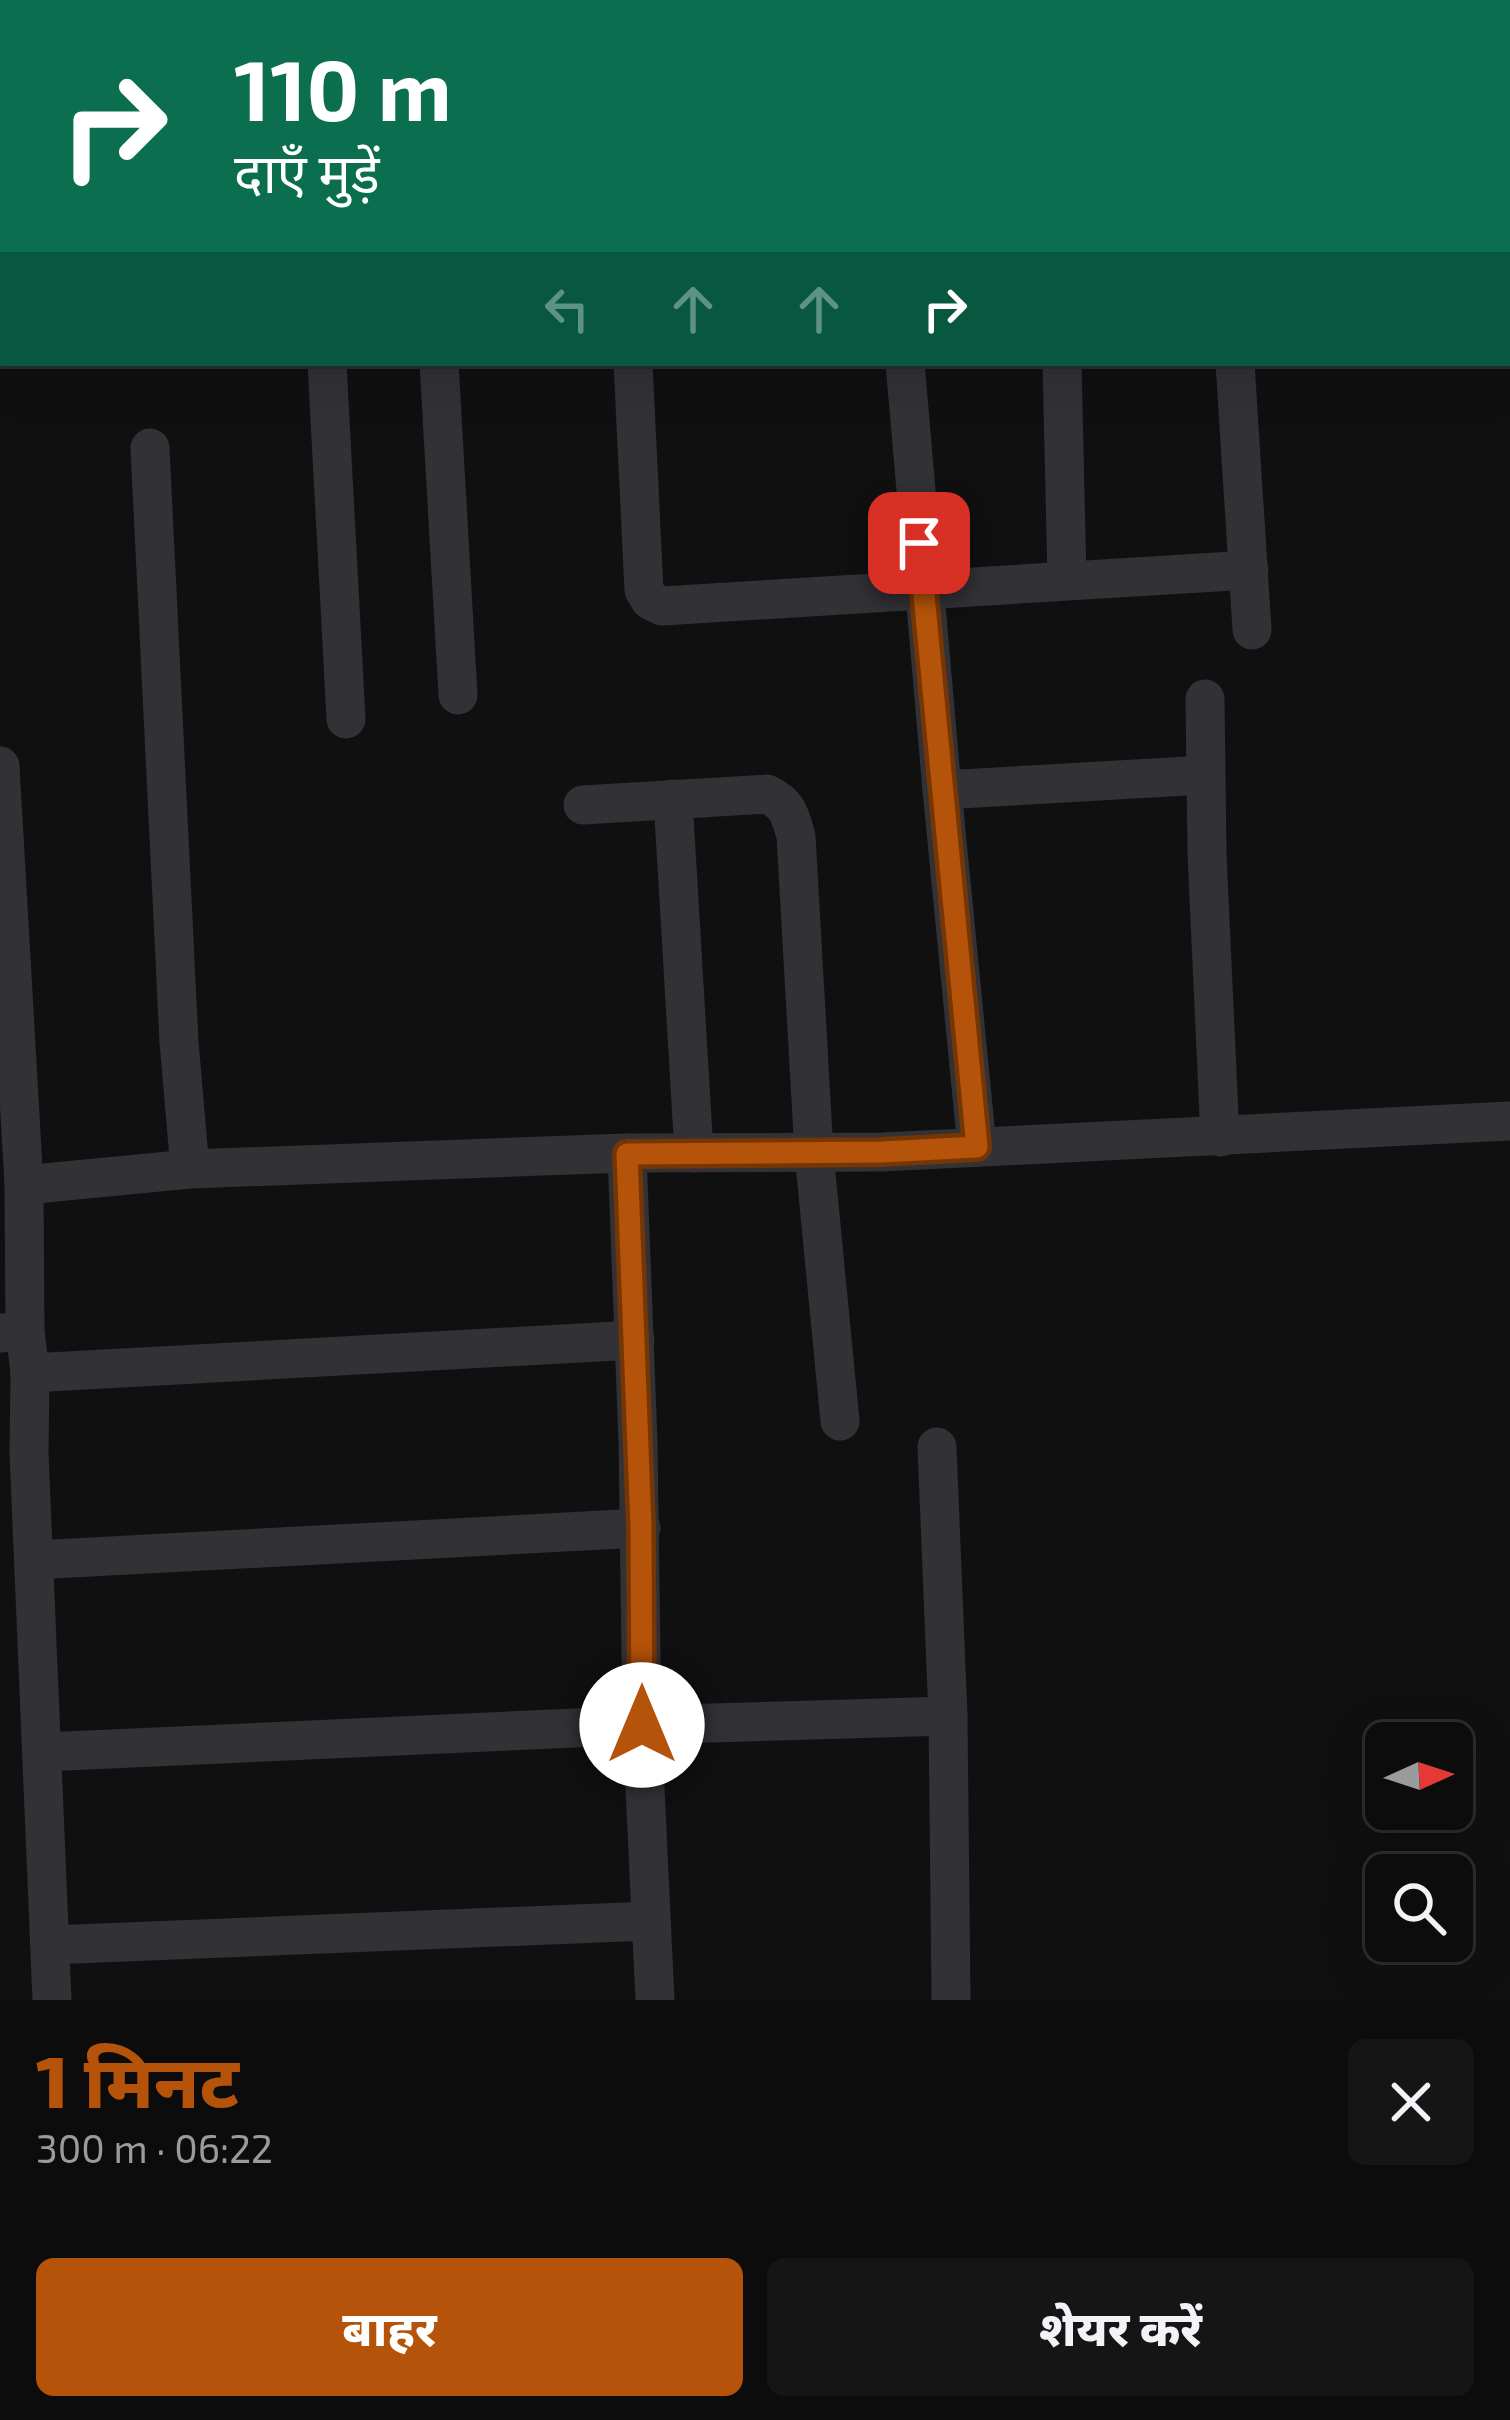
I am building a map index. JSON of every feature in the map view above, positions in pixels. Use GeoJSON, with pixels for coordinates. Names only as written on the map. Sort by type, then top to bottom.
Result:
{"type":"FeatureCollection","features":[{"type":"Feature","properties":{"kind":"street"},"geometry":{"type":"LineString","coordinates":[[327,366],[346,718]]}},
{"type":"Feature","properties":{"kind":"street"},"geometry":{"type":"LineString","coordinates":[[439,366],[458,695]]}},
{"type":"Feature","properties":{"kind":"street"},"geometry":{"type":"LineString","coordinates":[[633,366],[644,590],[662,606],[1249,570]]}},
{"type":"Feature","properties":{"kind":"street"},"geometry":{"type":"LineString","coordinates":[[905,366],[922,588],[977,1147]]}},
{"type":"Feature","properties":{"kind":"street"},"geometry":{"type":"LineString","coordinates":[[1062,366],[1067,579]]}},
{"type":"Feature","properties":{"kind":"street"},"geometry":{"type":"LineString","coordinates":[[1235,366],[1252,630]]}},
{"type":"Feature","properties":{"kind":"street"},"geometry":{"type":"LineString","coordinates":[[150,448],[178,1042],[190,1168]]}},
{"type":"Feature","properties":{"kind":"street"},"geometry":{"type":"LineString","coordinates":[[1205,699],[1220,1137]]}},
{"type":"Feature","properties":{"kind":"street"},"geometry":{"type":"LineString","coordinates":[[0,766],[24,1185],[13,1332],[29,1372],[52,2000]]}},
{"type":"Feature","properties":{"kind":"street"},"geometry":{"type":"LineString","coordinates":[[942,790],[1205,775]]}},
{"type":"Feature","properties":{"kind":"street"},"geometry":{"type":"LineString","coordinates":[[584,805],[767,794],[782,801],[789,811],[796,836],[814,1153],[839,1421]]}},
{"type":"Feature","properties":{"kind":"street"},"geometry":{"type":"LineString","coordinates":[[673,800],[694,1153]]}},
{"type":"Feature","properties":{"kind":"street"},"geometry":{"type":"LineString","coordinates":[[24,1185],[190,1168],[814,1153],[1510,1121]]}},
{"type":"Feature","properties":{"kind":"street"},"geometry":{"type":"LineString","coordinates":[[627,1154],[641,1528],[642,1725],[655,2000]]}},
{"type":"Feature","properties":{"kind":"street"},"geometry":{"type":"LineString","coordinates":[[29,1372],[635,1340]]}},
{"type":"Feature","properties":{"kind":"street"},"geometry":{"type":"LineString","coordinates":[[938,1447],[948,1716],[951,2000]]}},
{"type":"Feature","properties":{"kind":"street"},"geometry":{"type":"LineString","coordinates":[[34,1559],[641,1528]]}},
{"type":"Feature","properties":{"kind":"street"},"geometry":{"type":"LineString","coordinates":[[43,1752],[948,1716]]}},
{"type":"Feature","properties":{"kind":"street"},"geometry":{"type":"LineString","coordinates":[[50,1945],[649,1921]]}},
{"type":"Feature","properties":{"kind":"route"},"geometry":{"type":"LineString","coordinates":[[642,1725],[641,1528],[627,1154],[977,1147],[919,543]]}}]}
